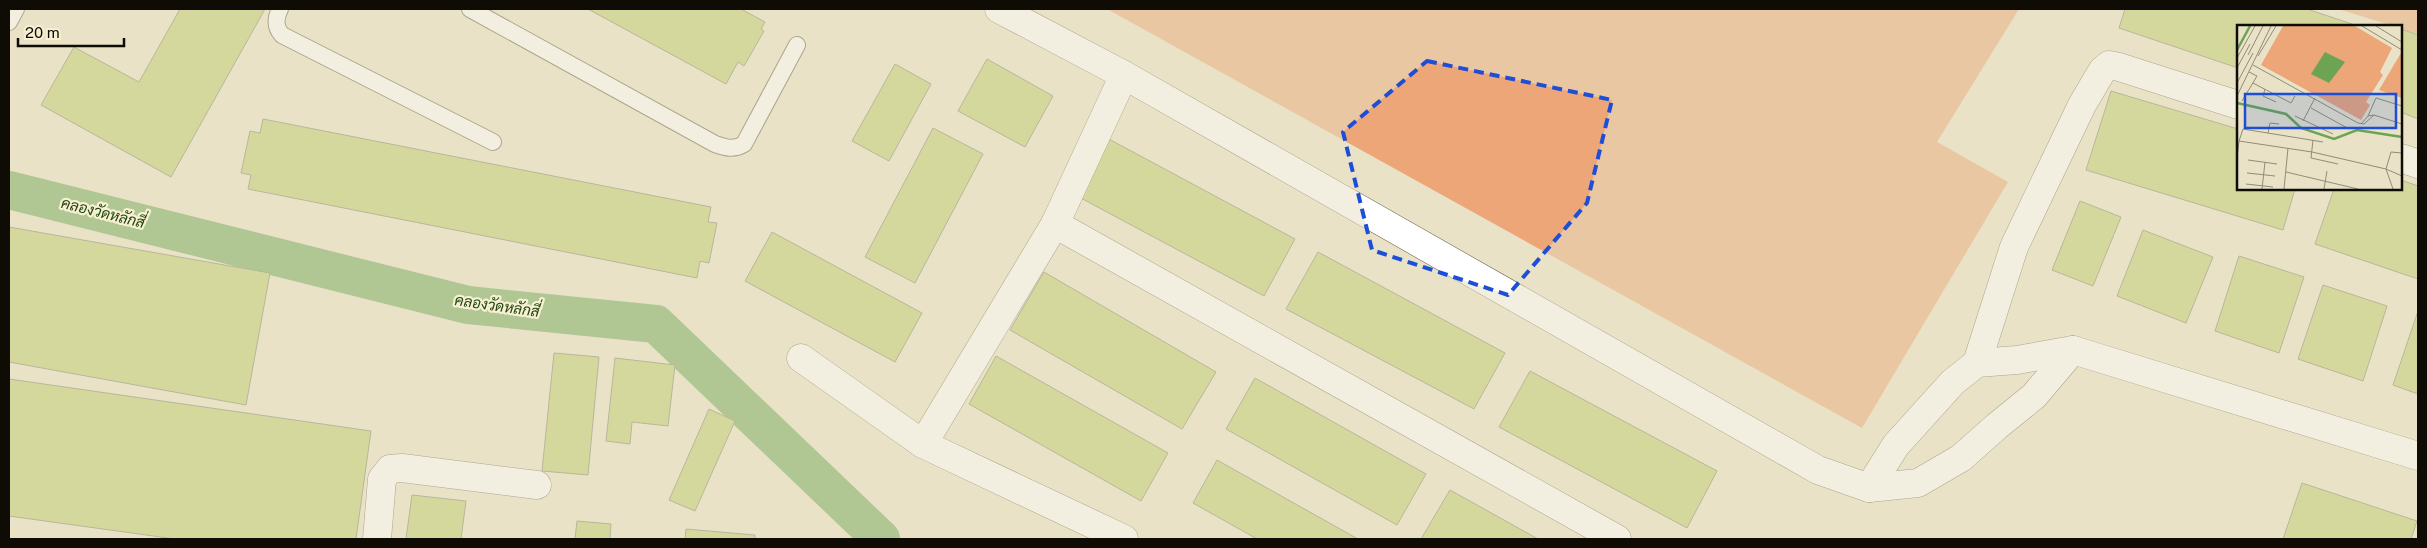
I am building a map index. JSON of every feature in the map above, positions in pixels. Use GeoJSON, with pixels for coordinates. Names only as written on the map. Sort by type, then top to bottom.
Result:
{"type":"FeatureCollection","features":[{"type":"Feature","properties":{"kind":"street"},"geometry":{"type":"LineString","coordinates":[[1000,9],[1124,75],[1818,470],[1869,488],[1918,483],[1962,458],[2034,396],[2073,350]]}},
{"type":"Feature","properties":{"kind":"street"},"geometry":{"type":"LineString","coordinates":[[1977,364],[2014,247],[2082,106],[2102,71],[2109,65],[2119,67],[2237,105]]}},
{"type":"Feature","properties":{"kind":"street"},"geometry":{"type":"LineString","coordinates":[[923,444],[1055,224],[1124,75]]}},
{"type":"Feature","properties":{"kind":"street"},"geometry":{"type":"LineString","coordinates":[[2402,158],[2418,164]]}},
{"type":"Feature","properties":{"kind":"street"},"geometry":{"type":"LineString","coordinates":[[1055,224],[1617,539]]}},
{"type":"Feature","properties":{"kind":"street"},"geometry":{"type":"LineString","coordinates":[[1869,488],[1896,445],[1953,382],[1977,364],[2017,360],[2073,350],[2418,456]]}},
{"type":"Feature","properties":{"kind":"street"},"geometry":{"type":"LineString","coordinates":[[801,358],[923,444],[1124,539]]}},
{"type":"Feature","properties":{"kind":"street"},"geometry":{"type":"LineString","coordinates":[[378,539],[382,479],[390,469],[402,468],[537,485]]}},
{"type":"Feature","properties":{"kind":"lane"},"geometry":{"type":"LineString","coordinates":[[9,22],[16,9]]}},
{"type":"Feature","properties":{"kind":"lane"},"geometry":{"type":"LineString","coordinates":[[280,9],[276,21],[277,29],[282,35],[493,142]]}},
{"type":"Feature","properties":{"kind":"lane"},"geometry":{"type":"LineString","coordinates":[[470,9],[715,144],[727,148],[737,148],[744,144],[797,45]]}},
{"type":"Feature","properties":{"kind":"highlighted area"},"geometry":{"type":"Polygon","coordinates":[[[1427,61],[1612,100],[1587,203],[1508,295],[1372,250],[1343,132],[1427,61]]]}},
{"type":"Feature","properties":{"kind":"shaded area"},"geometry":{"type":"Polygon","coordinates":[[[1107,9],[2019,9],[1937,142],[2008,182],[1862,428],[1107,9]]]}},
{"type":"Feature","properties":{"kind":"shaded area"},"geometry":{"type":"Polygon","coordinates":[[[2338,9],[2418,9],[2418,34],[2402,29],[2402,25],[2390,25],[2338,9]]]}},
{"type":"Feature","properties":{"kind":"building"},"geometry":{"type":"Polygon","coordinates":[[[180,9],[265,9],[171,177],[41,105],[74,47],[139,82],[180,9]]]}},
{"type":"Feature","properties":{"kind":"building"},"geometry":{"type":"Polygon","coordinates":[[[588,9],[741,9],[765,22],[761,29],[764,31],[744,66],[738,62],[726,84],[588,9]]]}},
{"type":"Feature","properties":{"kind":"building"},"geometry":{"type":"Polygon","coordinates":[[[2125,9],[2307,9],[2355,25],[2237,25],[2237,68],[2119,28],[2125,9]]]}},
{"type":"Feature","properties":{"kind":"building"},"geometry":{"type":"Polygon","coordinates":[[[2402,29],[2418,35],[2418,119],[2402,112],[2402,29]]]}},
{"type":"Feature","properties":{"kind":"building"},"geometry":{"type":"Polygon","coordinates":[[[987,59],[1053,96],[1025,147],[958,111],[987,59]]]}},
{"type":"Feature","properties":{"kind":"building"},"geometry":{"type":"Polygon","coordinates":[[[895,64],[931,84],[889,161],[852,141],[895,64]]]}},
{"type":"Feature","properties":{"kind":"building"},"geometry":{"type":"Polygon","coordinates":[[[2111,91],[2237,129],[2237,190],[2295,190],[2283,230],[2086,170],[2111,91]]]}},
{"type":"Feature","properties":{"kind":"building"},"geometry":{"type":"Polygon","coordinates":[[[263,119],[711,207],[708,222],[717,223],[709,263],[700,261],[697,278],[248,189],[251,175],[241,173],[250,131],[260,133],[263,119]]]}},
{"type":"Feature","properties":{"kind":"building"},"geometry":{"type":"Polygon","coordinates":[[[933,128],[983,154],[915,283],[865,257],[933,128]]]}},
{"type":"Feature","properties":{"kind":"building"},"geometry":{"type":"Polygon","coordinates":[[[1107,138],[1295,239],[1264,296],[1077,196],[1107,138]]]}},
{"type":"Feature","properties":{"kind":"building"},"geometry":{"type":"Polygon","coordinates":[[[2402,180],[2418,186],[2418,279],[2315,244],[2334,190],[2402,190],[2402,180]]]}},
{"type":"Feature","properties":{"kind":"building"},"geometry":{"type":"Polygon","coordinates":[[[2080,201],[2121,217],[2093,286],[2052,270],[2080,201]]]}},
{"type":"Feature","properties":{"kind":"building"},"geometry":{"type":"Polygon","coordinates":[[[9,227],[270,273],[246,405],[9,362],[9,227]]]}},
{"type":"Feature","properties":{"kind":"building"},"geometry":{"type":"Polygon","coordinates":[[[2143,230],[2213,257],[2186,323],[2117,296],[2143,230]]]}},
{"type":"Feature","properties":{"kind":"building"},"geometry":{"type":"Polygon","coordinates":[[[772,232],[922,313],[895,362],[745,281],[772,232]]]}},
{"type":"Feature","properties":{"kind":"building"},"geometry":{"type":"Polygon","coordinates":[[[1318,252],[1505,353],[1474,409],[1286,309],[1318,252]]]}},
{"type":"Feature","properties":{"kind":"building"},"geometry":{"type":"Polygon","coordinates":[[[2239,256],[2304,277],[2279,353],[2215,331],[2239,256]]]}},
{"type":"Feature","properties":{"kind":"building"},"geometry":{"type":"Polygon","coordinates":[[[1044,272],[1216,372],[1182,429],[1010,330],[1044,272]]]}},
{"type":"Feature","properties":{"kind":"building"},"geometry":{"type":"Polygon","coordinates":[[[2323,285],[2387,306],[2363,381],[2298,359],[2323,285]]]}},
{"type":"Feature","properties":{"kind":"building"},"geometry":{"type":"Polygon","coordinates":[[[2418,311],[2418,394],[2393,385],[2418,311]]]}},
{"type":"Feature","properties":{"kind":"building"},"geometry":{"type":"Polygon","coordinates":[[[554,353],[599,357],[588,475],[542,471],[554,353]]]}},
{"type":"Feature","properties":{"kind":"building"},"geometry":{"type":"Polygon","coordinates":[[[996,356],[1168,453],[1141,501],[969,404],[996,356]]]}},
{"type":"Feature","properties":{"kind":"building"},"geometry":{"type":"Polygon","coordinates":[[[615,358],[675,365],[668,426],[632,422],[630,444],[606,441],[615,358]]]}},
{"type":"Feature","properties":{"kind":"building"},"geometry":{"type":"Polygon","coordinates":[[[1530,371],[1717,471],[1687,528],[1499,427],[1530,371]]]}},
{"type":"Feature","properties":{"kind":"building"},"geometry":{"type":"Polygon","coordinates":[[[1255,378],[1426,474],[1397,525],[1226,429],[1255,378]]]}},
{"type":"Feature","properties":{"kind":"building"},"geometry":{"type":"Polygon","coordinates":[[[9,379],[371,431],[356,539],[175,539],[9,516],[9,379]]]}},
{"type":"Feature","properties":{"kind":"building"},"geometry":{"type":"Polygon","coordinates":[[[709,409],[735,421],[695,511],[669,500],[709,409]]]}},
{"type":"Feature","properties":{"kind":"building"},"geometry":{"type":"Polygon","coordinates":[[[1217,460],[1358,539],[1257,539],[1193,503],[1217,460]]]}},
{"type":"Feature","properties":{"kind":"building"},"geometry":{"type":"Polygon","coordinates":[[[2302,483],[2417,521],[2411,539],[2283,539],[2302,483]]]}},
{"type":"Feature","properties":{"kind":"building"},"geometry":{"type":"Polygon","coordinates":[[[1450,490],[1538,539],[1421,539],[1450,490]]]}},
{"type":"Feature","properties":{"kind":"building"},"geometry":{"type":"Polygon","coordinates":[[[412,495],[466,501],[461,539],[406,539],[412,495]]]}},
{"type":"Feature","properties":{"kind":"building"},"geometry":{"type":"Polygon","coordinates":[[[577,521],[611,524],[610,539],[575,539],[577,521]]]}},
{"type":"Feature","properties":{"kind":"building"},"geometry":{"type":"Polygon","coordinates":[[[686,529],[755,535],[755,539],[685,539],[686,529]]]}},
{"type":"Feature","properties":{"kind":"waterway","name":"คลองวัดหลักสี่"},"geometry":{"type":"LineString","coordinates":[[9,190],[468,305],[656,324],[881,539]]}}]}
